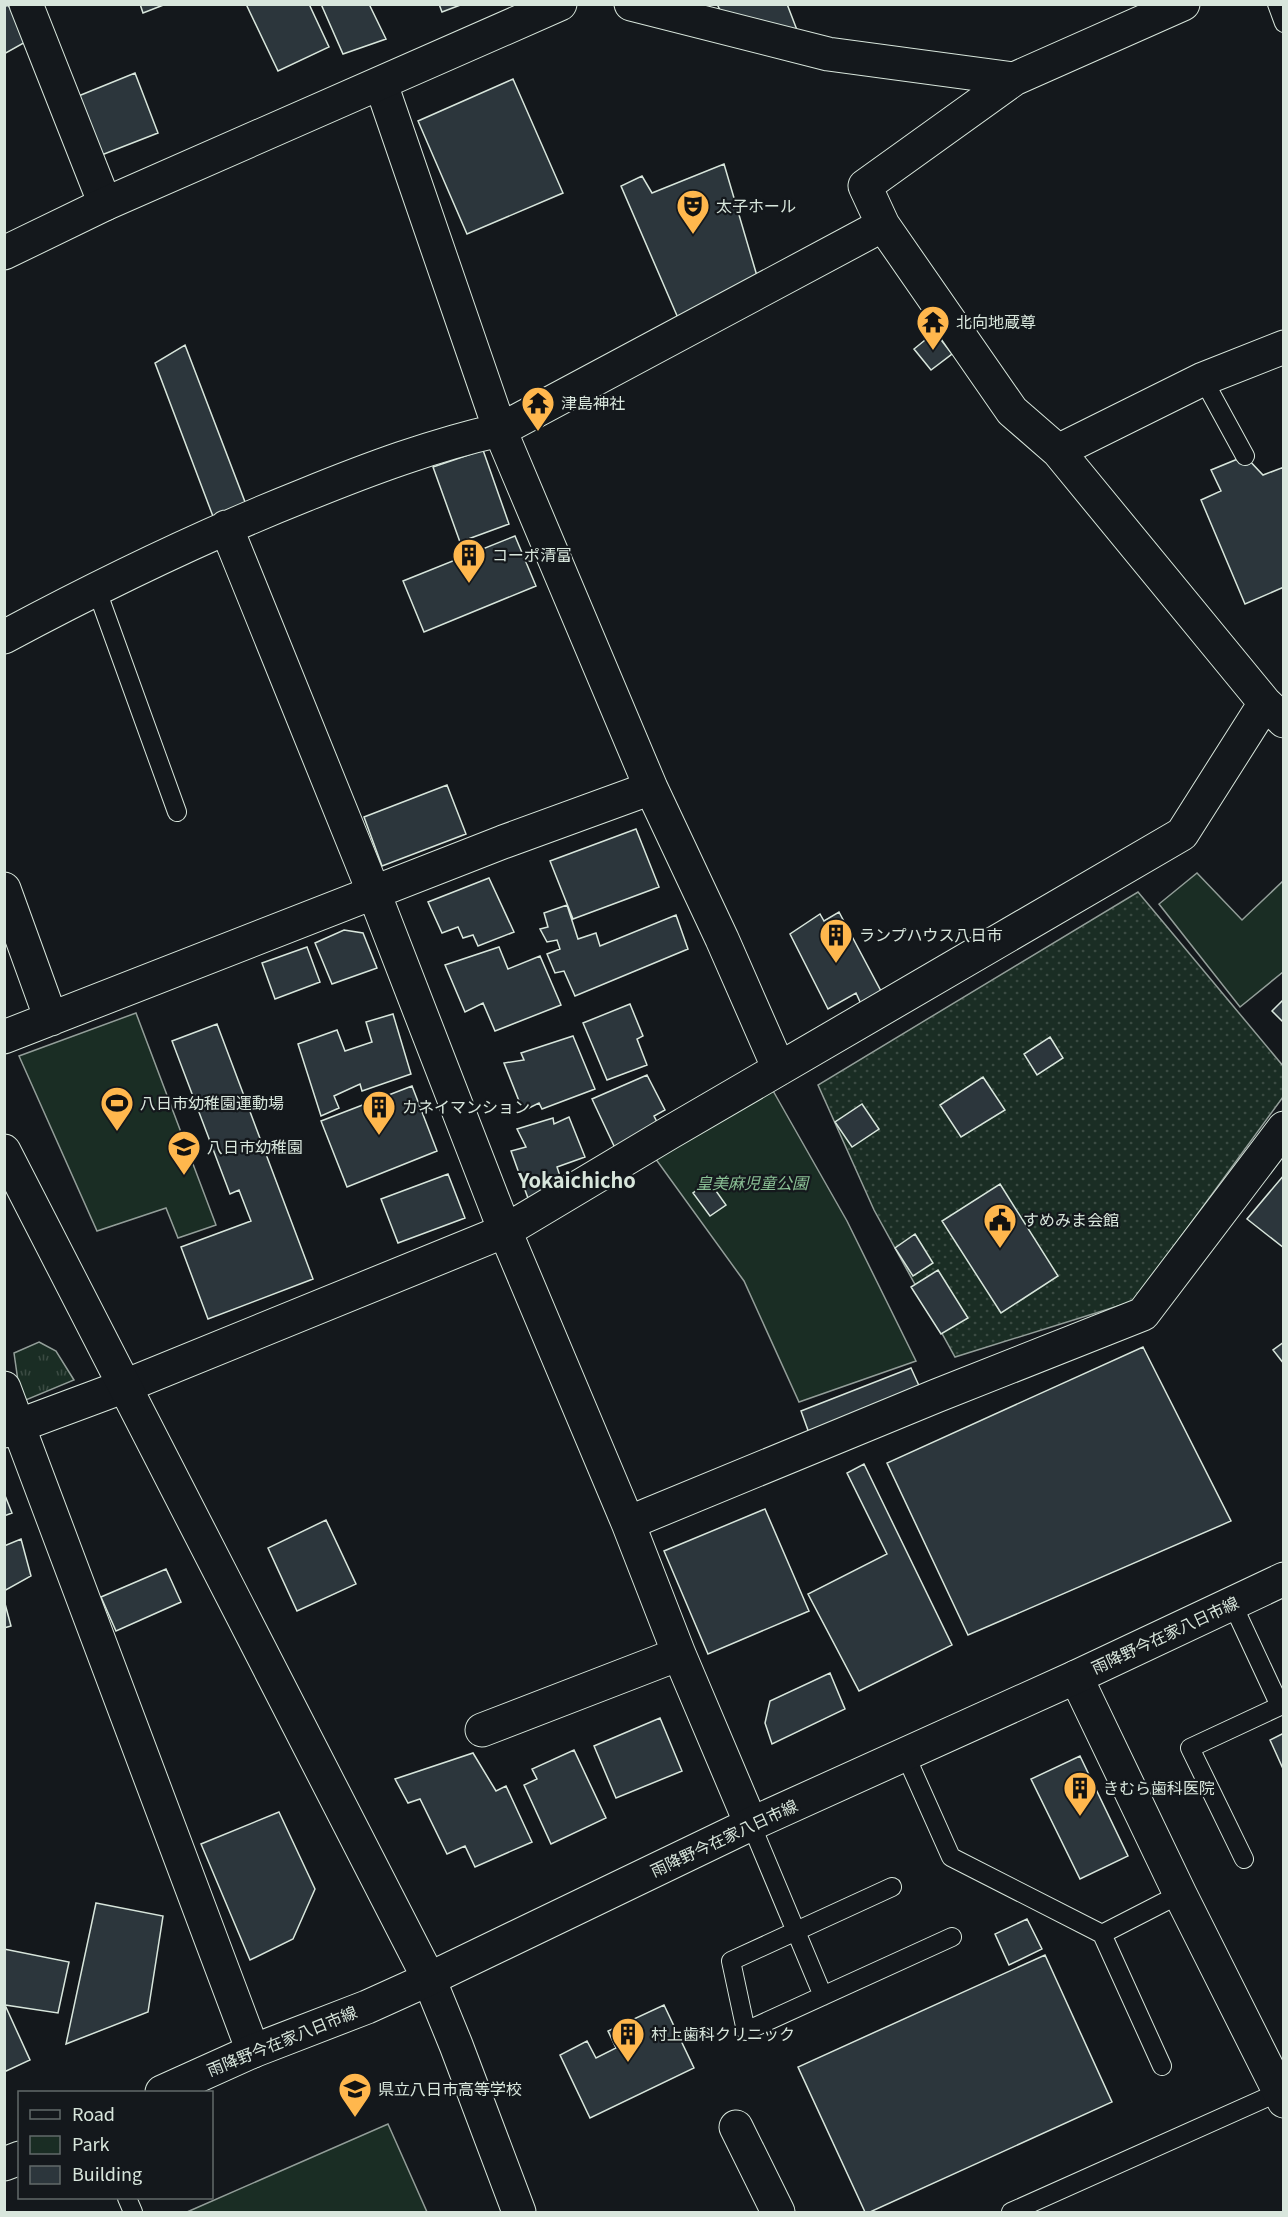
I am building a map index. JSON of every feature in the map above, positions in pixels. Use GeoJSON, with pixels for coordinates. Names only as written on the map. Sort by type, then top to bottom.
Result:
{"type":"FeatureCollection","features":[{"type":"Feature","properties":{"kind":"street"},"geometry":{"type":"LineString","coordinates":[[26,4],[105,204]]}},
{"type":"Feature","properties":{"kind":"street"},"geometry":{"type":"LineString","coordinates":[[4,254],[105,204],[560,4]]}},
{"type":"Feature","properties":{"kind":"street"},"geometry":{"type":"LineString","coordinates":[[631,4],[828,54],[1014,79]]}},
{"type":"Feature","properties":{"kind":"street"},"geometry":{"type":"LineString","coordinates":[[11,1428],[125,1386],[506,1231],[1182,834],[1274,712],[1058,451],[1012,411],[883,225],[865,186],[1014,79],[1184,4]]}},
{"type":"Feature","properties":{"kind":"street"},"geometry":{"type":"LineString","coordinates":[[381,84],[500,430],[651,788],[722,939],[779,1069]]}},
{"type":"Feature","properties":{"kind":"street"},"geometry":{"type":"LineString","coordinates":[[4,637],[96,588],[226,526],[355,475],[453,441],[500,430],[883,225]]}},
{"type":"Feature","properties":{"kind":"street"},"geometry":{"type":"LineString","coordinates":[[1058,451],[1203,380],[1284,347]]}},
{"type":"Feature","properties":{"kind":"street"},"geometry":{"type":"LineString","coordinates":[[226,526],[374,893],[506,1231],[751,1824]]}},
{"type":"Feature","properties":{"kind":"street"},"geometry":{"type":"LineString","coordinates":[[4,1037],[651,788]]}},
{"type":"Feature","properties":{"kind":"street"},"geometry":{"type":"LineString","coordinates":[[4,889],[51,1019]]}},
{"type":"Feature","properties":{"kind":"street"},"geometry":{"type":"LineString","coordinates":[[628,1523],[936,1396],[1143,1314],[1284,1128]]}},
{"type":"Feature","properties":{"kind":"street"},"geometry":{"type":"LineString","coordinates":[[4,1151],[429,1979],[519,2212]]}},
{"type":"Feature","properties":{"kind":"street"},"geometry":{"type":"LineString","coordinates":[[4,1388],[11,1428],[253,2051]]}},
{"type":"Feature","properties":{"kind":"street","name":"雨降野今在家八日市線"},"geometry":{"type":"LineString","coordinates":[[164,2091],[253,2051],[367,2007],[429,1979],[751,1824],[1076,1677],[1284,1579]]}},
{"type":"Feature","properties":{"kind":"street"},"geometry":{"type":"LineString","coordinates":[[482,1730],[679,1654]]}},
{"type":"Feature","properties":{"kind":"street"},"geometry":{"type":"LineString","coordinates":[[1076,1677],[1180,1894],[1281,2096]]}},
{"type":"Feature","properties":{"kind":"street"},"geometry":{"type":"LineString","coordinates":[[736,2127],[778,2212]]}},
{"type":"Feature","properties":{"kind":"lane"},"geometry":{"type":"LineString","coordinates":[[1277,4],[1284,23]]}},
{"type":"Feature","properties":{"kind":"lane"},"geometry":{"type":"LineString","coordinates":[[1203,380],[1245,456]]}},
{"type":"Feature","properties":{"kind":"lane"},"geometry":{"type":"LineString","coordinates":[[96,588],[177,812]]}},
{"type":"Feature","properties":{"kind":"lane"},"geometry":{"type":"LineString","coordinates":[[1232,1603],[1280,1706],[1190,1748],[1244,1859]]}},
{"type":"Feature","properties":{"kind":"lane"},"geometry":{"type":"LineString","coordinates":[[905,1754],[951,1857],[1102,1934],[1162,2066]]}},
{"type":"Feature","properties":{"kind":"lane"},"geometry":{"type":"LineString","coordinates":[[751,1824],[823,1996]]}},
{"type":"Feature","properties":{"kind":"lane"},"geometry":{"type":"LineString","coordinates":[[892,1887],[730,1962],[746,2031],[952,1937]]}},
{"type":"Feature","properties":{"kind":"lane"},"geometry":{"type":"LineString","coordinates":[[1102,1934],[1180,1894]]}},
{"type":"Feature","properties":{"kind":"lane"},"geometry":{"type":"LineString","coordinates":[[1011,2212],[1281,2096]]}},
{"type":"Feature","properties":{"kind":"green space"},"geometry":{"type":"Polygon","coordinates":[[[1197,873],[1242,920],[1283,881],[1283,972],[1240,1007],[1159,904],[1197,873]]]}},
{"type":"Feature","properties":{"kind":"green space"},"geometry":{"type":"Polygon","coordinates":[[[1138,892],[1284,1067],[1283,1097],[1134,1301],[955,1357],[874,1210],[818,1085],[1138,892]]]}},
{"type":"Feature","properties":{"kind":"green space","name":"八日市幼稚園運動場"},"geometry":{"type":"Polygon","coordinates":[[[136,1013],[216,1225],[178,1238],[166,1208],[97,1231],[19,1056],[136,1013]]]}},
{"type":"Feature","properties":{"kind":"green space","name":"皇美麻児童公園"},"geometry":{"type":"Polygon","coordinates":[[[772,1089],[847,1221],[916,1361],[799,1402],[744,1281],[655,1158],[772,1089]]]}},
{"type":"Feature","properties":{"kind":"green space"},"geometry":{"type":"Polygon","coordinates":[[[39,1342],[56,1351],[74,1380],[21,1402],[14,1353],[39,1342]]]}},
{"type":"Feature","properties":{"kind":"green space"},"geometry":{"type":"Polygon","coordinates":[[[388,2124],[427,2212],[187,2212],[388,2124]]]}},
{"type":"Feature","properties":{"kind":"building"},"geometry":{"type":"Polygon","coordinates":[[[140,4],[166,4],[143,13],[140,4]]]}},
{"type":"Feature","properties":{"kind":"building"},"geometry":{"type":"Polygon","coordinates":[[[246,4],[309,4],[329,47],[278,71],[246,4]]]}},
{"type":"Feature","properties":{"kind":"building"},"geometry":{"type":"Polygon","coordinates":[[[321,4],[369,4],[386,39],[343,54],[321,4]]]}},
{"type":"Feature","properties":{"kind":"building"},"geometry":{"type":"Polygon","coordinates":[[[439,4],[463,4],[442,12],[439,4]]]}},
{"type":"Feature","properties":{"kind":"building"},"geometry":{"type":"Polygon","coordinates":[[[717,4],[787,4],[797,30],[723,16],[717,4]]]}},
{"type":"Feature","properties":{"kind":"building"},"geometry":{"type":"Polygon","coordinates":[[[8,5],[29,40],[4,54],[4,7],[8,5]]]}},
{"type":"Feature","properties":{"kind":"building"},"geometry":{"type":"Polygon","coordinates":[[[135,73],[158,133],[99,156],[76,97],[135,73]]]}},
{"type":"Feature","properties":{"kind":"building"},"geometry":{"type":"Polygon","coordinates":[[[513,79],[563,193],[467,234],[418,121],[513,79]]]}},
{"type":"Feature","properties":{"kind":"building","name":"太子ホール"},"geometry":{"type":"Polygon","coordinates":[[[724,164],[757,276],[678,318],[621,186],[642,176],[652,193],[724,164]]]}},
{"type":"Feature","properties":{"kind":"building","name":"北向地蔵尊"},"geometry":{"type":"Polygon","coordinates":[[[935,332],[952,354],[931,370],[914,349],[935,332]]]}},
{"type":"Feature","properties":{"kind":"building"},"geometry":{"type":"Polygon","coordinates":[[[185,345],[245,502],[214,519],[155,363],[185,345]]]}},
{"type":"Feature","properties":{"kind":"building"},"geometry":{"type":"Polygon","coordinates":[[[483,450],[509,524],[460,542],[433,467],[483,450]]]}},
{"type":"Feature","properties":{"kind":"building"},"geometry":{"type":"Polygon","coordinates":[[[1245,456],[1263,475],[1284,467],[1284,587],[1245,604],[1201,500],[1221,491],[1211,470],[1245,456]]]}},
{"type":"Feature","properties":{"kind":"building","name":"コーポ清富"},"geometry":{"type":"Polygon","coordinates":[[[515,536],[536,586],[424,632],[403,581],[515,536]]]}},
{"type":"Feature","properties":{"kind":"building"},"geometry":{"type":"Polygon","coordinates":[[[447,785],[466,834],[382,866],[364,817],[447,785]]]}},
{"type":"Feature","properties":{"kind":"building"},"geometry":{"type":"Polygon","coordinates":[[[636,829],[659,887],[573,919],[550,861],[636,829]]]}},
{"type":"Feature","properties":{"kind":"building"},"geometry":{"type":"Polygon","coordinates":[[[489,878],[514,932],[478,946],[473,935],[463,938],[458,927],[442,933],[428,902],[489,878]]]}},
{"type":"Feature","properties":{"kind":"building"},"geometry":{"type":"Polygon","coordinates":[[[567,905],[578,939],[596,933],[600,946],[676,915],[688,949],[575,996],[564,971],[555,973],[547,954],[560,949],[557,940],[547,942],[540,929],[548,927],[544,913],[567,905]]]}},
{"type":"Feature","properties":{"kind":"building","name":"ランプハウス八日市"},"geometry":{"type":"Polygon","coordinates":[[[839,912],[882,993],[861,1004],[856,993],[828,1009],[790,934],[820,914],[824,921],[839,912]]]}},
{"type":"Feature","properties":{"kind":"building"},"geometry":{"type":"Polygon","coordinates":[[[344,930],[363,933],[377,968],[332,984],[315,943],[344,930]]]}},
{"type":"Feature","properties":{"kind":"building"},"geometry":{"type":"Polygon","coordinates":[[[307,947],[320,982],[275,999],[262,963],[307,947]]]}},
{"type":"Feature","properties":{"kind":"building"},"geometry":{"type":"Polygon","coordinates":[[[499,947],[508,969],[540,956],[561,1005],[495,1031],[483,1003],[465,1012],[445,965],[499,947]]]}},
{"type":"Feature","properties":{"kind":"building"},"geometry":{"type":"Polygon","coordinates":[[[1284,999],[1284,1023],[1272,1011],[1284,999]]]}},
{"type":"Feature","properties":{"kind":"building"},"geometry":{"type":"Polygon","coordinates":[[[630,1004],[643,1036],[637,1039],[647,1065],[607,1080],[583,1023],[630,1004]]]}},
{"type":"Feature","properties":{"kind":"building"},"geometry":{"type":"Polygon","coordinates":[[[393,1014],[411,1074],[362,1091],[360,1084],[334,1096],[339,1108],[321,1116],[298,1044],[337,1030],[345,1051],[372,1042],[366,1022],[393,1014]]]}},
{"type":"Feature","properties":{"kind":"building"},"geometry":{"type":"Polygon","coordinates":[[[217,1024],[313,1279],[208,1319],[181,1247],[251,1221],[239,1190],[230,1194],[172,1041],[217,1024]]]}},
{"type":"Feature","properties":{"kind":"building"},"geometry":{"type":"Polygon","coordinates":[[[573,1036],[595,1089],[542,1109],[539,1103],[523,1111],[504,1063],[524,1060],[521,1053],[573,1036]]]}},
{"type":"Feature","properties":{"kind":"building"},"geometry":{"type":"Polygon","coordinates":[[[1050,1037],[1063,1058],[1037,1075],[1024,1054],[1050,1037]]]}},
{"type":"Feature","properties":{"kind":"building"},"geometry":{"type":"Polygon","coordinates":[[[647,1075],[665,1110],[654,1116],[659,1126],[615,1148],[592,1099],[647,1075]]]}},
{"type":"Feature","properties":{"kind":"building"},"geometry":{"type":"Polygon","coordinates":[[[983,1077],[1005,1110],[961,1137],[940,1105],[983,1077]]]}},
{"type":"Feature","properties":{"kind":"building","name":"カネイマンション"},"geometry":{"type":"Polygon","coordinates":[[[412,1086],[437,1151],[347,1187],[321,1121],[412,1086]]]}},
{"type":"Feature","properties":{"kind":"building"},"geometry":{"type":"Polygon","coordinates":[[[862,1104],[879,1129],[852,1147],[835,1122],[862,1104]]]}},
{"type":"Feature","properties":{"kind":"building"},"geometry":{"type":"Polygon","coordinates":[[[569,1117],[585,1157],[557,1167],[563,1185],[529,1201],[511,1151],[526,1147],[517,1129],[553,1118],[554,1124],[569,1117]]]}},
{"type":"Feature","properties":{"kind":"building"},"geometry":{"type":"Polygon","coordinates":[[[448,1174],[465,1218],[398,1243],[381,1199],[448,1174]]]}},
{"type":"Feature","properties":{"kind":"building"},"geometry":{"type":"Polygon","coordinates":[[[1284,1175],[1284,1248],[1247,1219],[1284,1175]]]}},
{"type":"Feature","properties":{"kind":"building"},"geometry":{"type":"Polygon","coordinates":[[[709,1181],[726,1205],[710,1216],[693,1193],[709,1181]]]}},
{"type":"Feature","properties":{"kind":"building","name":"すめみま会館"},"geometry":{"type":"Polygon","coordinates":[[[1000,1184],[1058,1276],[1001,1313],[942,1221],[1000,1184]]]}},
{"type":"Feature","properties":{"kind":"building"},"geometry":{"type":"Polygon","coordinates":[[[915,1234],[933,1263],[913,1276],[895,1248],[915,1234]]]}},
{"type":"Feature","properties":{"kind":"building"},"geometry":{"type":"Polygon","coordinates":[[[938,1270],[968,1318],[941,1334],[911,1287],[938,1270]]]}},
{"type":"Feature","properties":{"kind":"building"},"geometry":{"type":"Polygon","coordinates":[[[1284,1342],[1284,1364],[1273,1350],[1284,1342]]]}},
{"type":"Feature","properties":{"kind":"building"},"geometry":{"type":"Polygon","coordinates":[[[1143,1347],[1231,1521],[968,1635],[887,1463],[1143,1347]]]}},
{"type":"Feature","properties":{"kind":"building"},"geometry":{"type":"Polygon","coordinates":[[[911,1368],[921,1390],[809,1433],[801,1411],[911,1368]]]}},
{"type":"Feature","properties":{"kind":"building"},"geometry":{"type":"Polygon","coordinates":[[[864,1464],[952,1645],[859,1691],[808,1594],[887,1554],[847,1473],[864,1464]]]}},
{"type":"Feature","properties":{"kind":"building"},"geometry":{"type":"Polygon","coordinates":[[[4,1493],[12,1513],[4,1516],[4,1493]]]}},
{"type":"Feature","properties":{"kind":"building"},"geometry":{"type":"Polygon","coordinates":[[[765,1509],[809,1611],[708,1654],[664,1551],[765,1509]]]}},
{"type":"Feature","properties":{"kind":"building"},"geometry":{"type":"Polygon","coordinates":[[[326,1520],[356,1584],[297,1611],[268,1548],[326,1520]]]}},
{"type":"Feature","properties":{"kind":"building"},"geometry":{"type":"Polygon","coordinates":[[[21,1539],[31,1576],[4,1591],[4,1546],[21,1539]]]}},
{"type":"Feature","properties":{"kind":"building"},"geometry":{"type":"Polygon","coordinates":[[[166,1569],[181,1602],[116,1631],[101,1597],[166,1569]]]}},
{"type":"Feature","properties":{"kind":"building"},"geometry":{"type":"Polygon","coordinates":[[[4,1600],[11,1626],[4,1628],[4,1600]]]}},
{"type":"Feature","properties":{"kind":"building"},"geometry":{"type":"Polygon","coordinates":[[[830,1673],[845,1709],[772,1744],[765,1723],[770,1701],[830,1673]]]}},
{"type":"Feature","properties":{"kind":"building"},"geometry":{"type":"Polygon","coordinates":[[[660,1718],[682,1771],[616,1798],[594,1746],[660,1718]]]}},
{"type":"Feature","properties":{"kind":"building"},"geometry":{"type":"Polygon","coordinates":[[[1284,1733],[1284,1771],[1270,1740],[1284,1733]]]}},
{"type":"Feature","properties":{"kind":"building"},"geometry":{"type":"Polygon","coordinates":[[[574,1750],[606,1818],[551,1844],[524,1785],[537,1779],[532,1769],[574,1750]]]}},
{"type":"Feature","properties":{"kind":"building"},"geometry":{"type":"Polygon","coordinates":[[[473,1753],[496,1791],[506,1786],[532,1842],[475,1867],[465,1846],[447,1854],[420,1799],[408,1803],[395,1779],[473,1753]]]}},
{"type":"Feature","properties":{"kind":"building","name":"きむら歯科医院"},"geometry":{"type":"Polygon","coordinates":[[[1080,1756],[1128,1856],[1080,1879],[1031,1779],[1080,1756]]]}},
{"type":"Feature","properties":{"kind":"building"},"geometry":{"type":"Polygon","coordinates":[[[279,1812],[315,1889],[293,1939],[250,1960],[201,1844],[279,1812]]]}},
{"type":"Feature","properties":{"kind":"building"},"geometry":{"type":"Polygon","coordinates":[[[96,1903],[163,1916],[148,2012],[66,2044],[96,1903]]]}},
{"type":"Feature","properties":{"kind":"building"},"geometry":{"type":"Polygon","coordinates":[[[1027,1919],[1042,1949],[1009,1965],[995,1934],[1027,1919]]]}},
{"type":"Feature","properties":{"kind":"building"},"geometry":{"type":"Polygon","coordinates":[[[4,1949],[69,1962],[58,2013],[5,2005],[30,2060],[4,2072],[4,1949]]]}},
{"type":"Feature","properties":{"kind":"building"},"geometry":{"type":"Polygon","coordinates":[[[1045,1955],[1112,2102],[870,2212],[865,2212],[798,2067],[1045,1955]]]}},
{"type":"Feature","properties":{"kind":"building","name":"村上歯科クリニック"},"geometry":{"type":"Polygon","coordinates":[[[664,2005],[694,2068],[590,2118],[560,2055],[587,2041],[596,2058],[616,2048],[608,2031],[664,2005]]]}},
{"type":"Feature","properties":{"kind":"place","name":"太子ホール"},"geometry":{"type":"Point","coordinates":[693,235]}},
{"type":"Feature","properties":{"kind":"place","name":"北向地蔵尊"},"geometry":{"type":"Point","coordinates":[933,351]}},
{"type":"Feature","properties":{"kind":"place","name":"津島神社"},"geometry":{"type":"Point","coordinates":[538,432]}},
{"type":"Feature","properties":{"kind":"place","name":"コーポ清富"},"geometry":{"type":"Point","coordinates":[469,584]}},
{"type":"Feature","properties":{"kind":"place","name":"ランプハウス八日市"},"geometry":{"type":"Point","coordinates":[836,964]}},
{"type":"Feature","properties":{"kind":"place","name":"八日市幼稚園運動場"},"geometry":{"type":"Point","coordinates":[117,1132]}},
{"type":"Feature","properties":{"kind":"place","name":"カネイマンション"},"geometry":{"type":"Point","coordinates":[379,1136]}},
{"type":"Feature","properties":{"kind":"place","name":"八日市幼稚園"},"geometry":{"type":"Point","coordinates":[184,1176]}},
{"type":"Feature","properties":{"kind":"place","name":"すめみま会館"},"geometry":{"type":"Point","coordinates":[1000,1249]}},
{"type":"Feature","properties":{"kind":"place","name":"きむら歯科医院"},"geometry":{"type":"Point","coordinates":[1080,1817]}},
{"type":"Feature","properties":{"kind":"place","name":"村上歯科クリニック"},"geometry":{"type":"Point","coordinates":[628,2063]}},
{"type":"Feature","properties":{"kind":"place","name":"県立八日市高等学校"},"geometry":{"type":"Point","coordinates":[355,2118]}},
{"type":"Feature","properties":{"kind":"district","name":"Yokaichicho"},"geometry":{"type":"Point","coordinates":[577,1181]}}]}
